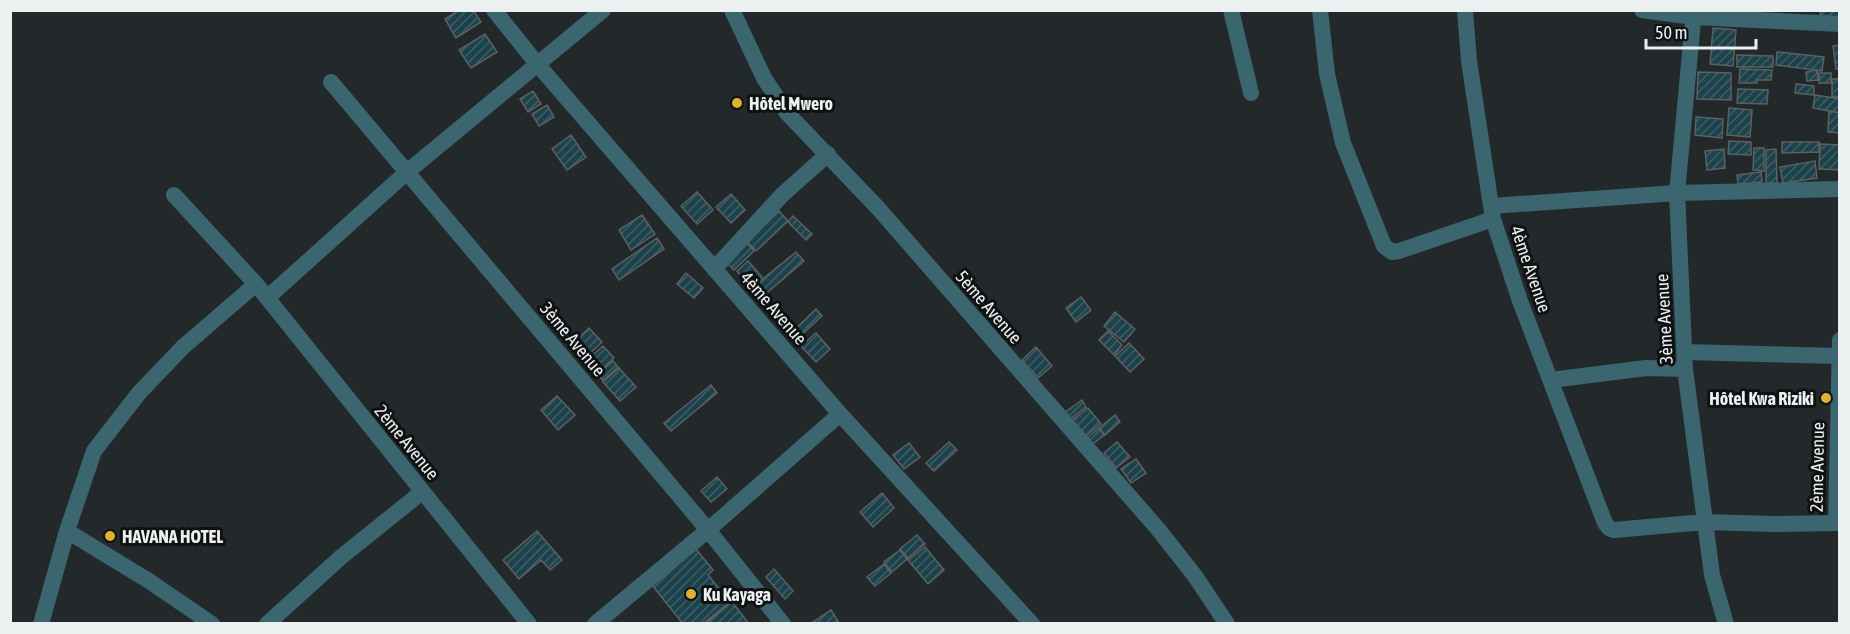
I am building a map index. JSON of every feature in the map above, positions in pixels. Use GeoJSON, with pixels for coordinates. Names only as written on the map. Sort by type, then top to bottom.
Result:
{"type":"FeatureCollection","features":[{"type":"Feature","properties":{"kind":"street","name":"4ème Avenue"},"geometry":{"type":"LineString","coordinates":[[494,10],[538,65],[840,414],[1029,623]]}},
{"type":"Feature","properties":{"kind":"street"},"geometry":{"type":"LineString","coordinates":[[267,298],[407,172],[603,10]]}},
{"type":"Feature","properties":{"kind":"street","name":"5ème Avenue"},"geometry":{"type":"LineString","coordinates":[[732,10],[764,78],[787,113],[878,208],[1158,529],[1195,576],[1227,624]]}},
{"type":"Feature","properties":{"kind":"street"},"geometry":{"type":"LineString","coordinates":[[1231,10],[1251,93]]}},
{"type":"Feature","properties":{"kind":"street"},"geometry":{"type":"LineString","coordinates":[[1320,10],[1327,74],[1343,143],[1384,246],[1392,252],[1492,212],[1677,193],[1839,189]]}},
{"type":"Feature","properties":{"kind":"street","name":"4ème Avenue"},"geometry":{"type":"LineString","coordinates":[[1465,10],[1469,61],[1492,212],[1520,301],[1605,523],[1614,530],[1704,522]]}},
{"type":"Feature","properties":{"kind":"street"},"geometry":{"type":"LineString","coordinates":[[1642,10],[1839,24]]}},
{"type":"Feature","properties":{"kind":"street","name":"3ème Avenue"},"geometry":{"type":"LineString","coordinates":[[1694,14],[1677,193],[1685,369],[1712,575],[1726,624]]}},
{"type":"Feature","properties":{"kind":"street","name":"3ème Avenue"},"geometry":{"type":"LineString","coordinates":[[331,81],[708,530],[783,624]]}},
{"type":"Feature","properties":{"kind":"street"},"geometry":{"type":"LineString","coordinates":[[714,269],[782,195],[828,154]]}},
{"type":"Feature","properties":{"kind":"street","name":"2ème Avenue"},"geometry":{"type":"LineString","coordinates":[[174,195],[256,284],[529,624]]}},
{"type":"Feature","properties":{"kind":"street"},"geometry":{"type":"LineString","coordinates":[[41,624],[67,531],[94,451],[139,393],[183,347],[256,284]]}},
{"type":"Feature","properties":{"kind":"street"},"geometry":{"type":"LineString","coordinates":[[1685,352],[1839,350]]}},
{"type":"Feature","properties":{"kind":"street","name":"2ème Avenue"},"geometry":{"type":"LineString","coordinates":[[1838,523],[1839,350]]}},
{"type":"Feature","properties":{"kind":"street"},"geometry":{"type":"LineString","coordinates":[[1551,380],[1646,368],[1685,369]]}},
{"type":"Feature","properties":{"kind":"street"},"geometry":{"type":"LineString","coordinates":[[595,624],[708,530],[840,414]]}},
{"type":"Feature","properties":{"kind":"street"},"geometry":{"type":"LineString","coordinates":[[267,624],[341,557],[422,492]]}},
{"type":"Feature","properties":{"kind":"street"},"geometry":{"type":"LineString","coordinates":[[1704,522],[1838,523]]}},
{"type":"Feature","properties":{"kind":"street"},"geometry":{"type":"LineString","coordinates":[[67,531],[149,581],[212,624]]}},
{"type":"Feature","properties":{"kind":"building"},"geometry":{"type":"Polygon","coordinates":[[[459,10],[473,10],[481,22],[456,38],[445,19],[459,10]]]}},
{"type":"Feature","properties":{"kind":"building"},"geometry":{"type":"Polygon","coordinates":[[[1821,10],[1840,10],[1840,18],[1820,15],[1821,10]]]}},
{"type":"Feature","properties":{"kind":"building"},"geometry":{"type":"Polygon","coordinates":[[[1713,28],[1736,30],[1733,66],[1710,64],[1713,28]]]}},
{"type":"Feature","properties":{"kind":"building"},"geometry":{"type":"Polygon","coordinates":[[[485,34],[497,52],[471,68],[459,50],[485,34]]]}},
{"type":"Feature","properties":{"kind":"building"},"geometry":{"type":"Polygon","coordinates":[[[1840,45],[1840,68],[1836,69],[1833,46],[1840,45]]]}},
{"type":"Feature","properties":{"kind":"building"},"geometry":{"type":"Polygon","coordinates":[[[1777,52],[1824,57],[1822,71],[1776,65],[1777,52]]]}},
{"type":"Feature","properties":{"kind":"building"},"geometry":{"type":"Polygon","coordinates":[[[1737,55],[1773,56],[1773,67],[1737,67],[1737,55]]]}},
{"type":"Feature","properties":{"kind":"building"},"geometry":{"type":"Polygon","coordinates":[[[1740,69],[1772,70],[1771,80],[1739,83],[1740,69]]]}},
{"type":"Feature","properties":{"kind":"building"},"geometry":{"type":"Polygon","coordinates":[[[1817,70],[1818,80],[1807,81],[1806,72],[1817,70]]]}},
{"type":"Feature","properties":{"kind":"building"},"geometry":{"type":"Polygon","coordinates":[[[1698,72],[1731,73],[1731,100],[1697,99],[1698,72]]]}},
{"type":"Feature","properties":{"kind":"building"},"geometry":{"type":"Polygon","coordinates":[[[1819,73],[1831,73],[1831,83],[1819,83],[1819,73]]]}},
{"type":"Feature","properties":{"kind":"building"},"geometry":{"type":"Polygon","coordinates":[[[1832,79],[1840,79],[1840,97],[1832,96],[1832,79]]]}},
{"type":"Feature","properties":{"kind":"building"},"geometry":{"type":"Polygon","coordinates":[[[1796,84],[1814,86],[1814,95],[1795,93],[1796,84]]]}},
{"type":"Feature","properties":{"kind":"building"},"geometry":{"type":"Polygon","coordinates":[[[1738,89],[1768,90],[1767,104],[1737,103],[1738,89]]]}},
{"type":"Feature","properties":{"kind":"building"},"geometry":{"type":"Polygon","coordinates":[[[533,91],[541,104],[528,112],[520,99],[533,91]]]}},
{"type":"Feature","properties":{"kind":"building"},"geometry":{"type":"Polygon","coordinates":[[[1815,95],[1840,99],[1840,113],[1813,108],[1815,95]]]}},
{"type":"Feature","properties":{"kind":"building"},"geometry":{"type":"Polygon","coordinates":[[[547,105],[554,117],[539,126],[532,114],[547,105]]]}},
{"type":"Feature","properties":{"kind":"building"},"geometry":{"type":"Polygon","coordinates":[[[1729,108],[1752,110],[1750,137],[1727,135],[1729,108]]]}},
{"type":"Feature","properties":{"kind":"building"},"geometry":{"type":"Polygon","coordinates":[[[1829,111],[1840,113],[1840,133],[1828,132],[1829,111]]]}},
{"type":"Feature","properties":{"kind":"building"},"geometry":{"type":"Polygon","coordinates":[[[1696,117],[1723,119],[1722,138],[1695,135],[1696,117]]]}},
{"type":"Feature","properties":{"kind":"building"},"geometry":{"type":"Polygon","coordinates":[[[571,135],[586,157],[567,170],[552,149],[571,135]]]}},
{"type":"Feature","properties":{"kind":"building"},"geometry":{"type":"Polygon","coordinates":[[[1729,141],[1751,142],[1751,155],[1728,154],[1729,141]]]}},
{"type":"Feature","properties":{"kind":"building"},"geometry":{"type":"Polygon","coordinates":[[[1782,142],[1819,142],[1819,152],[1782,153],[1782,142]]]}},
{"type":"Feature","properties":{"kind":"building"},"geometry":{"type":"Polygon","coordinates":[[[1820,144],[1840,145],[1840,170],[1819,169],[1820,144]]]}},
{"type":"Feature","properties":{"kind":"building"},"geometry":{"type":"Polygon","coordinates":[[[1754,148],[1764,148],[1764,171],[1753,170],[1754,148]]]}},
{"type":"Feature","properties":{"kind":"building"},"geometry":{"type":"Polygon","coordinates":[[[1724,149],[1725,168],[1707,170],[1705,151],[1724,149]]]}},
{"type":"Feature","properties":{"kind":"building"},"geometry":{"type":"Polygon","coordinates":[[[1776,149],[1777,183],[1766,183],[1766,150],[1776,149]]]}},
{"type":"Feature","properties":{"kind":"building"},"geometry":{"type":"Polygon","coordinates":[[[1815,161],[1817,178],[1783,183],[1780,167],[1815,161]]]}},
{"type":"Feature","properties":{"kind":"building"},"geometry":{"type":"Polygon","coordinates":[[[1761,172],[1762,182],[1738,184],[1737,175],[1761,172]]]}},
{"type":"Feature","properties":{"kind":"building"},"geometry":{"type":"Polygon","coordinates":[[[697,192],[713,210],[697,224],[681,206],[697,192]]]}},
{"type":"Feature","properties":{"kind":"building"},"geometry":{"type":"Polygon","coordinates":[[[731,194],[745,210],[731,223],[716,207],[731,194]]]}},
{"type":"Feature","properties":{"kind":"building"},"geometry":{"type":"Polygon","coordinates":[[[779,211],[788,221],[756,251],[747,241],[779,211]]]}},
{"type":"Feature","properties":{"kind":"building"},"geometry":{"type":"Polygon","coordinates":[[[642,215],[655,234],[631,250],[619,230],[642,215]]]}},
{"type":"Feature","properties":{"kind":"building"},"geometry":{"type":"Polygon","coordinates":[[[793,216],[812,234],[806,240],[788,222],[793,216]]]}},
{"type":"Feature","properties":{"kind":"building"},"geometry":{"type":"Polygon","coordinates":[[[657,238],[664,249],[619,280],[612,269],[657,238]]]}},
{"type":"Feature","properties":{"kind":"building"},"geometry":{"type":"Polygon","coordinates":[[[747,243],[754,251],[734,270],[726,262],[747,243]]]}},
{"type":"Feature","properties":{"kind":"building"},"geometry":{"type":"Polygon","coordinates":[[[796,252],[804,261],[762,297],[753,287],[796,252]]]}},
{"type":"Feature","properties":{"kind":"building"},"geometry":{"type":"Polygon","coordinates":[[[748,261],[762,277],[750,287],[737,271],[748,261]]]}},
{"type":"Feature","properties":{"kind":"building"},"geometry":{"type":"Polygon","coordinates":[[[686,273],[703,288],[694,298],[677,284],[686,273]]]}},
{"type":"Feature","properties":{"kind":"building"},"geometry":{"type":"Polygon","coordinates":[[[1081,297],[1091,310],[1076,322],[1066,308],[1081,297]]]}},
{"type":"Feature","properties":{"kind":"building"},"geometry":{"type":"Polygon","coordinates":[[[816,309],[822,316],[796,340],[790,334],[816,309]]]}},
{"type":"Feature","properties":{"kind":"building"},"geometry":{"type":"Polygon","coordinates":[[[1115,312],[1135,329],[1124,342],[1104,326],[1115,312]]]}},
{"type":"Feature","properties":{"kind":"building"},"geometry":{"type":"Polygon","coordinates":[[[589,328],[602,342],[586,357],[573,343],[589,328]]]}},
{"type":"Feature","properties":{"kind":"building"},"geometry":{"type":"Polygon","coordinates":[[[1108,331],[1122,345],[1114,355],[1099,340],[1108,331]]]}},
{"type":"Feature","properties":{"kind":"building"},"geometry":{"type":"Polygon","coordinates":[[[816,333],[830,349],[816,362],[801,346],[816,333]]]}},
{"type":"Feature","properties":{"kind":"building"},"geometry":{"type":"Polygon","coordinates":[[[1129,343],[1144,359],[1130,372],[1115,356],[1129,343]]]}},
{"type":"Feature","properties":{"kind":"building"},"geometry":{"type":"Polygon","coordinates":[[[603,346],[614,358],[596,374],[585,362],[603,346]]]}},
{"type":"Feature","properties":{"kind":"building"},"geometry":{"type":"Polygon","coordinates":[[[1036,347],[1052,366],[1038,378],[1022,360],[1036,347]]]}},
{"type":"Feature","properties":{"kind":"building"},"geometry":{"type":"Polygon","coordinates":[[[613,361],[618,367],[603,381],[598,374],[613,361]]]}},
{"type":"Feature","properties":{"kind":"building"},"geometry":{"type":"Polygon","coordinates":[[[619,368],[636,387],[620,401],[603,382],[619,368]]]}},
{"type":"Feature","properties":{"kind":"building"},"geometry":{"type":"Polygon","coordinates":[[[711,385],[717,393],[671,431],[664,423],[711,385]]]}},
{"type":"Feature","properties":{"kind":"building"},"geometry":{"type":"Polygon","coordinates":[[[557,396],[575,415],[558,430],[541,410],[557,396]]]}},
{"type":"Feature","properties":{"kind":"building"},"geometry":{"type":"Polygon","coordinates":[[[1082,400],[1086,407],[1069,420],[1064,413],[1082,400]]]}},
{"type":"Feature","properties":{"kind":"building"},"geometry":{"type":"Polygon","coordinates":[[[1088,408],[1101,424],[1083,438],[1070,422],[1088,408]]]}},
{"type":"Feature","properties":{"kind":"building"},"geometry":{"type":"Polygon","coordinates":[[[1115,415],[1120,422],[1105,435],[1099,428],[1115,415]]]}},
{"type":"Feature","properties":{"kind":"building"},"geometry":{"type":"Polygon","coordinates":[[[1099,428],[1104,435],[1089,447],[1083,441],[1099,428]]]}},
{"type":"Feature","properties":{"kind":"building"},"geometry":{"type":"Polygon","coordinates":[[[949,442],[957,450],[934,471],[926,463],[949,442]]]}},
{"type":"Feature","properties":{"kind":"building"},"geometry":{"type":"Polygon","coordinates":[[[1117,442],[1130,457],[1116,468],[1104,453],[1117,442]]]}},
{"type":"Feature","properties":{"kind":"building"},"geometry":{"type":"Polygon","coordinates":[[[909,443],[920,457],[904,469],[893,455],[909,443]]]}},
{"type":"Feature","properties":{"kind":"building"},"geometry":{"type":"Polygon","coordinates":[[[1136,459],[1146,473],[1131,483],[1121,469],[1136,459]]]}},
{"type":"Feature","properties":{"kind":"building"},"geometry":{"type":"Polygon","coordinates":[[[717,477],[727,489],[711,502],[701,491],[717,477]]]}},
{"type":"Feature","properties":{"kind":"building"},"geometry":{"type":"Polygon","coordinates":[[[882,493],[894,508],[873,527],[860,512],[882,493]]]}},
{"type":"Feature","properties":{"kind":"building"},"geometry":{"type":"Polygon","coordinates":[[[537,531],[562,560],[550,570],[541,560],[519,579],[503,560],[537,531]]]}},
{"type":"Feature","properties":{"kind":"building"},"geometry":{"type":"Polygon","coordinates":[[[917,535],[925,544],[908,558],[900,549],[917,535]]]}},
{"type":"Feature","properties":{"kind":"building"},"geometry":{"type":"Polygon","coordinates":[[[925,547],[944,570],[928,584],[908,560],[925,547]]]}},
{"type":"Feature","properties":{"kind":"building","name":"Ku Kayaga"},"geometry":{"type":"Polygon","coordinates":[[[696,549],[713,570],[708,575],[730,602],[703,624],[683,624],[652,585],[696,549]]]}},
{"type":"Feature","properties":{"kind":"building"},"geometry":{"type":"Polygon","coordinates":[[[900,550],[907,559],[892,572],[884,562],[900,550]]]}},
{"type":"Feature","properties":{"kind":"building"},"geometry":{"type":"Polygon","coordinates":[[[884,564],[891,573],[875,586],[867,577],[884,564]]]}},
{"type":"Feature","properties":{"kind":"building"},"geometry":{"type":"Polygon","coordinates":[[[774,569],[793,591],[785,599],[766,577],[774,569]]]}},
{"type":"Feature","properties":{"kind":"building"},"geometry":{"type":"Polygon","coordinates":[[[732,602],[749,624],[705,624],[732,602]]]}},
{"type":"Feature","properties":{"kind":"building"},"geometry":{"type":"Polygon","coordinates":[[[831,610],[838,621],[834,624],[814,624],[813,622],[831,610]]]}},
{"type":"Feature","properties":{"kind":"place","name":"Hôtel Mwero"},"geometry":{"type":"Point","coordinates":[737,103]}},
{"type":"Feature","properties":{"kind":"place","name":"Hôtel Kwa Riziki"},"geometry":{"type":"Point","coordinates":[1826,398]}},
{"type":"Feature","properties":{"kind":"place","name":"HAVANA HOTEL"},"geometry":{"type":"Point","coordinates":[110,536]}},
{"type":"Feature","properties":{"kind":"place","name":"Ku Kayaga"},"geometry":{"type":"Point","coordinates":[691,594]}}]}
